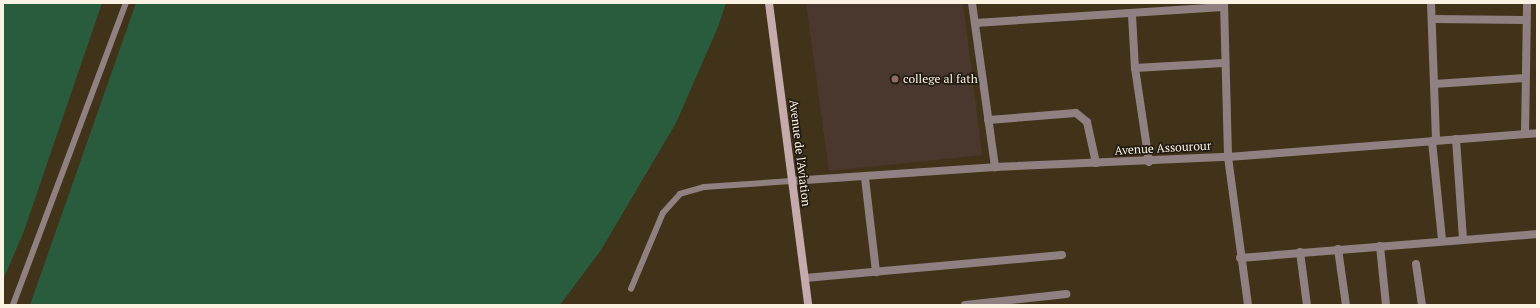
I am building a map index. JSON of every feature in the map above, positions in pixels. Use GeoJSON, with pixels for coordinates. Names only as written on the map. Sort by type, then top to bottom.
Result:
{"type":"FeatureCollection","features":[{"type":"Feature","properties":{"kind":"street","name":"Avenue de l'Aviation"},"geometry":{"type":"LineString","coordinates":[[769,3],[808,305]]}},
{"type":"Feature","properties":{"kind":"street"},"geometry":{"type":"LineString","coordinates":[[972,3],[995,167]]}},
{"type":"Feature","properties":{"kind":"street"},"geometry":{"type":"LineString","coordinates":[[1431,3],[1434,84],[1434,140],[1442,240]]}},
{"type":"Feature","properties":{"kind":"street"},"geometry":{"type":"LineString","coordinates":[[1525,134],[1527,3]]}},
{"type":"Feature","properties":{"kind":"street"},"geometry":{"type":"LineString","coordinates":[[975,23],[1132,15],[1223,5],[1228,157],[1240,258],[1248,305]]}},
{"type":"Feature","properties":{"kind":"street"},"geometry":{"type":"LineString","coordinates":[[1132,15],[1135,68],[1149,162]]}},
{"type":"Feature","properties":{"kind":"street"},"geometry":{"type":"LineString","coordinates":[[1432,19],[1526,20]]}},
{"type":"Feature","properties":{"kind":"street"},"geometry":{"type":"LineString","coordinates":[[1135,68],[1224,63]]}},
{"type":"Feature","properties":{"kind":"street"},"geometry":{"type":"LineString","coordinates":[[1434,84],[1525,78]]}},
{"type":"Feature","properties":{"kind":"street"},"geometry":{"type":"LineString","coordinates":[[988,120],[1076,113],[1087,122],[1096,163]]}},
{"type":"Feature","properties":{"kind":"street","name":"Avenue Assourour"},"geometry":{"type":"LineString","coordinates":[[791,181],[865,178],[995,167],[1149,162],[1228,157],[1537,133]]}},
{"type":"Feature","properties":{"kind":"street"},"geometry":{"type":"LineString","coordinates":[[1456,139],[1463,238]]}},
{"type":"Feature","properties":{"kind":"street"},"geometry":{"type":"LineString","coordinates":[[865,178],[876,272]]}},
{"type":"Feature","properties":{"kind":"street"},"geometry":{"type":"LineString","coordinates":[[1240,258],[1463,238],[1537,234]]}},
{"type":"Feature","properties":{"kind":"street"},"geometry":{"type":"LineString","coordinates":[[1380,246],[1386,305]]}},
{"type":"Feature","properties":{"kind":"street"},"geometry":{"type":"LineString","coordinates":[[1338,249],[1346,305]]}},
{"type":"Feature","properties":{"kind":"street"},"geometry":{"type":"LineString","coordinates":[[1300,252],[1307,305]]}},
{"type":"Feature","properties":{"kind":"street"},"geometry":{"type":"LineString","coordinates":[[805,278],[1062,255]]}},
{"type":"Feature","properties":{"kind":"street"},"geometry":{"type":"LineString","coordinates":[[1416,264],[1422,305]]}},
{"type":"Feature","properties":{"kind":"street"},"geometry":{"type":"LineString","coordinates":[[965,305],[1066,294]]}},
{"type":"Feature","properties":{"kind":"lane"},"geometry":{"type":"LineString","coordinates":[[13,305],[126,3]]}},
{"type":"Feature","properties":{"kind":"lane"},"geometry":{"type":"LineString","coordinates":[[631,288],[663,214],[680,194],[704,187],[791,181]]}},
{"type":"Feature","properties":{"kind":"shaded area","name":"college al fath"},"geometry":{"type":"Polygon","coordinates":[[[806,3],[963,3],[982,155],[829,171],[806,3]]]}},
{"type":"Feature","properties":{"kind":"green space"},"geometry":{"type":"Polygon","coordinates":[[[3,3],[102,3],[24,231],[3,280],[3,3]]]}},
{"type":"Feature","properties":{"kind":"green space"},"geometry":{"type":"Polygon","coordinates":[[[136,3],[726,3],[718,27],[676,123],[601,250],[560,305],[30,305],[136,3]]]}},
{"type":"Feature","properties":{"kind":"place","name":"college al fath"},"geometry":{"type":"Point","coordinates":[895,79]}}]}
